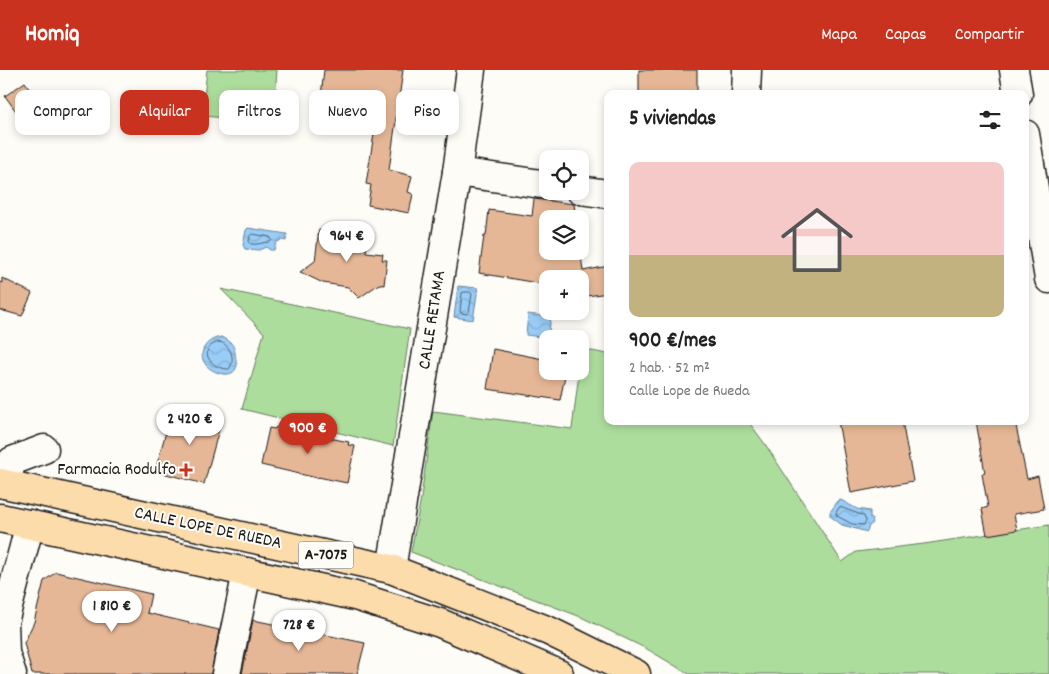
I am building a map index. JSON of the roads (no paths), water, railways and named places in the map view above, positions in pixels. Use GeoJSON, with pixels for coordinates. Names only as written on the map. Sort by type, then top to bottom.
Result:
{"type":"FeatureCollection","features":[{"type":"Feature","properties":{"kind":"main road","name":"CALLE LOPE DE RUEDA"},"geometry":{"type":"LineString","coordinates":[[6,468],[391,569],[549,631],[636,674]]}},
{"type":"Feature","properties":{"kind":"main road","name":"CALLE LOPE DE RUEDA"},"geometry":{"type":"LineString","coordinates":[[0,518],[355,596],[440,623],[560,674]]}},
{"type":"Feature","properties":{"kind":"street","name":"CALLE RETAMA"},"geometry":{"type":"LineString","coordinates":[[391,569],[457,172],[471,70]]}},
{"type":"Feature","properties":{"kind":"street"},"geometry":{"type":"LineString","coordinates":[[746,90],[747,70]]}},
{"type":"Feature","properties":{"kind":"street"},"geometry":{"type":"LineString","coordinates":[[1014,70],[1017,90]]}},
{"type":"Feature","properties":{"kind":"street"},"geometry":{"type":"LineString","coordinates":[[1029,158],[1049,279]]}},
{"type":"Feature","properties":{"kind":"street"},"geometry":{"type":"LineString","coordinates":[[457,172],[539,185]]}},
{"type":"Feature","properties":{"kind":"street"},"geometry":{"type":"LineString","coordinates":[[589,191],[604,193]]}},
{"type":"Feature","properties":{"kind":"street"},"geometry":{"type":"LineString","coordinates":[[6,468],[44,450]]}},
{"type":"Feature","properties":{"kind":"street"},"geometry":{"type":"LineString","coordinates":[[12,674],[5,653],[4,622],[30,524]]}},
{"type":"Feature","properties":{"kind":"street"},"geometry":{"type":"LineString","coordinates":[[226,674],[247,572]]}},
{"type":"Feature","properties":{"kind":"water"},"geometry":{"type":"Polygon","coordinates":[[[248,228],[287,234],[286,241],[281,240],[276,243],[274,250],[266,247],[259,250],[245,249],[243,245],[248,228]]]}},
{"type":"Feature","properties":{"kind":"water"},"geometry":{"type":"Polygon","coordinates":[[[458,286],[478,288],[473,320],[454,317],[458,286]]]}},
{"type":"Feature","properties":{"kind":"water"},"geometry":{"type":"Polygon","coordinates":[[[528,314],[539,315],[539,320],[551,320],[549,330],[539,330],[539,337],[526,335],[528,314]]]}},
{"type":"Feature","properties":{"kind":"water"},"geometry":{"type":"Polygon","coordinates":[[[221,337],[229,341],[234,349],[237,365],[234,372],[230,374],[221,374],[212,370],[203,360],[202,355],[207,343],[221,337]]]}},
{"type":"Feature","properties":{"kind":"water"},"geometry":{"type":"Polygon","coordinates":[[[841,500],[857,509],[870,511],[870,518],[873,523],[869,526],[867,532],[842,525],[830,516],[830,512],[838,501],[841,500]]]}},
{"type":"Feature","properties":{"kind":"place","name":"Farmacia Rodulfo"},"geometry":{"type":"Point","coordinates":[186,470]}}]}
